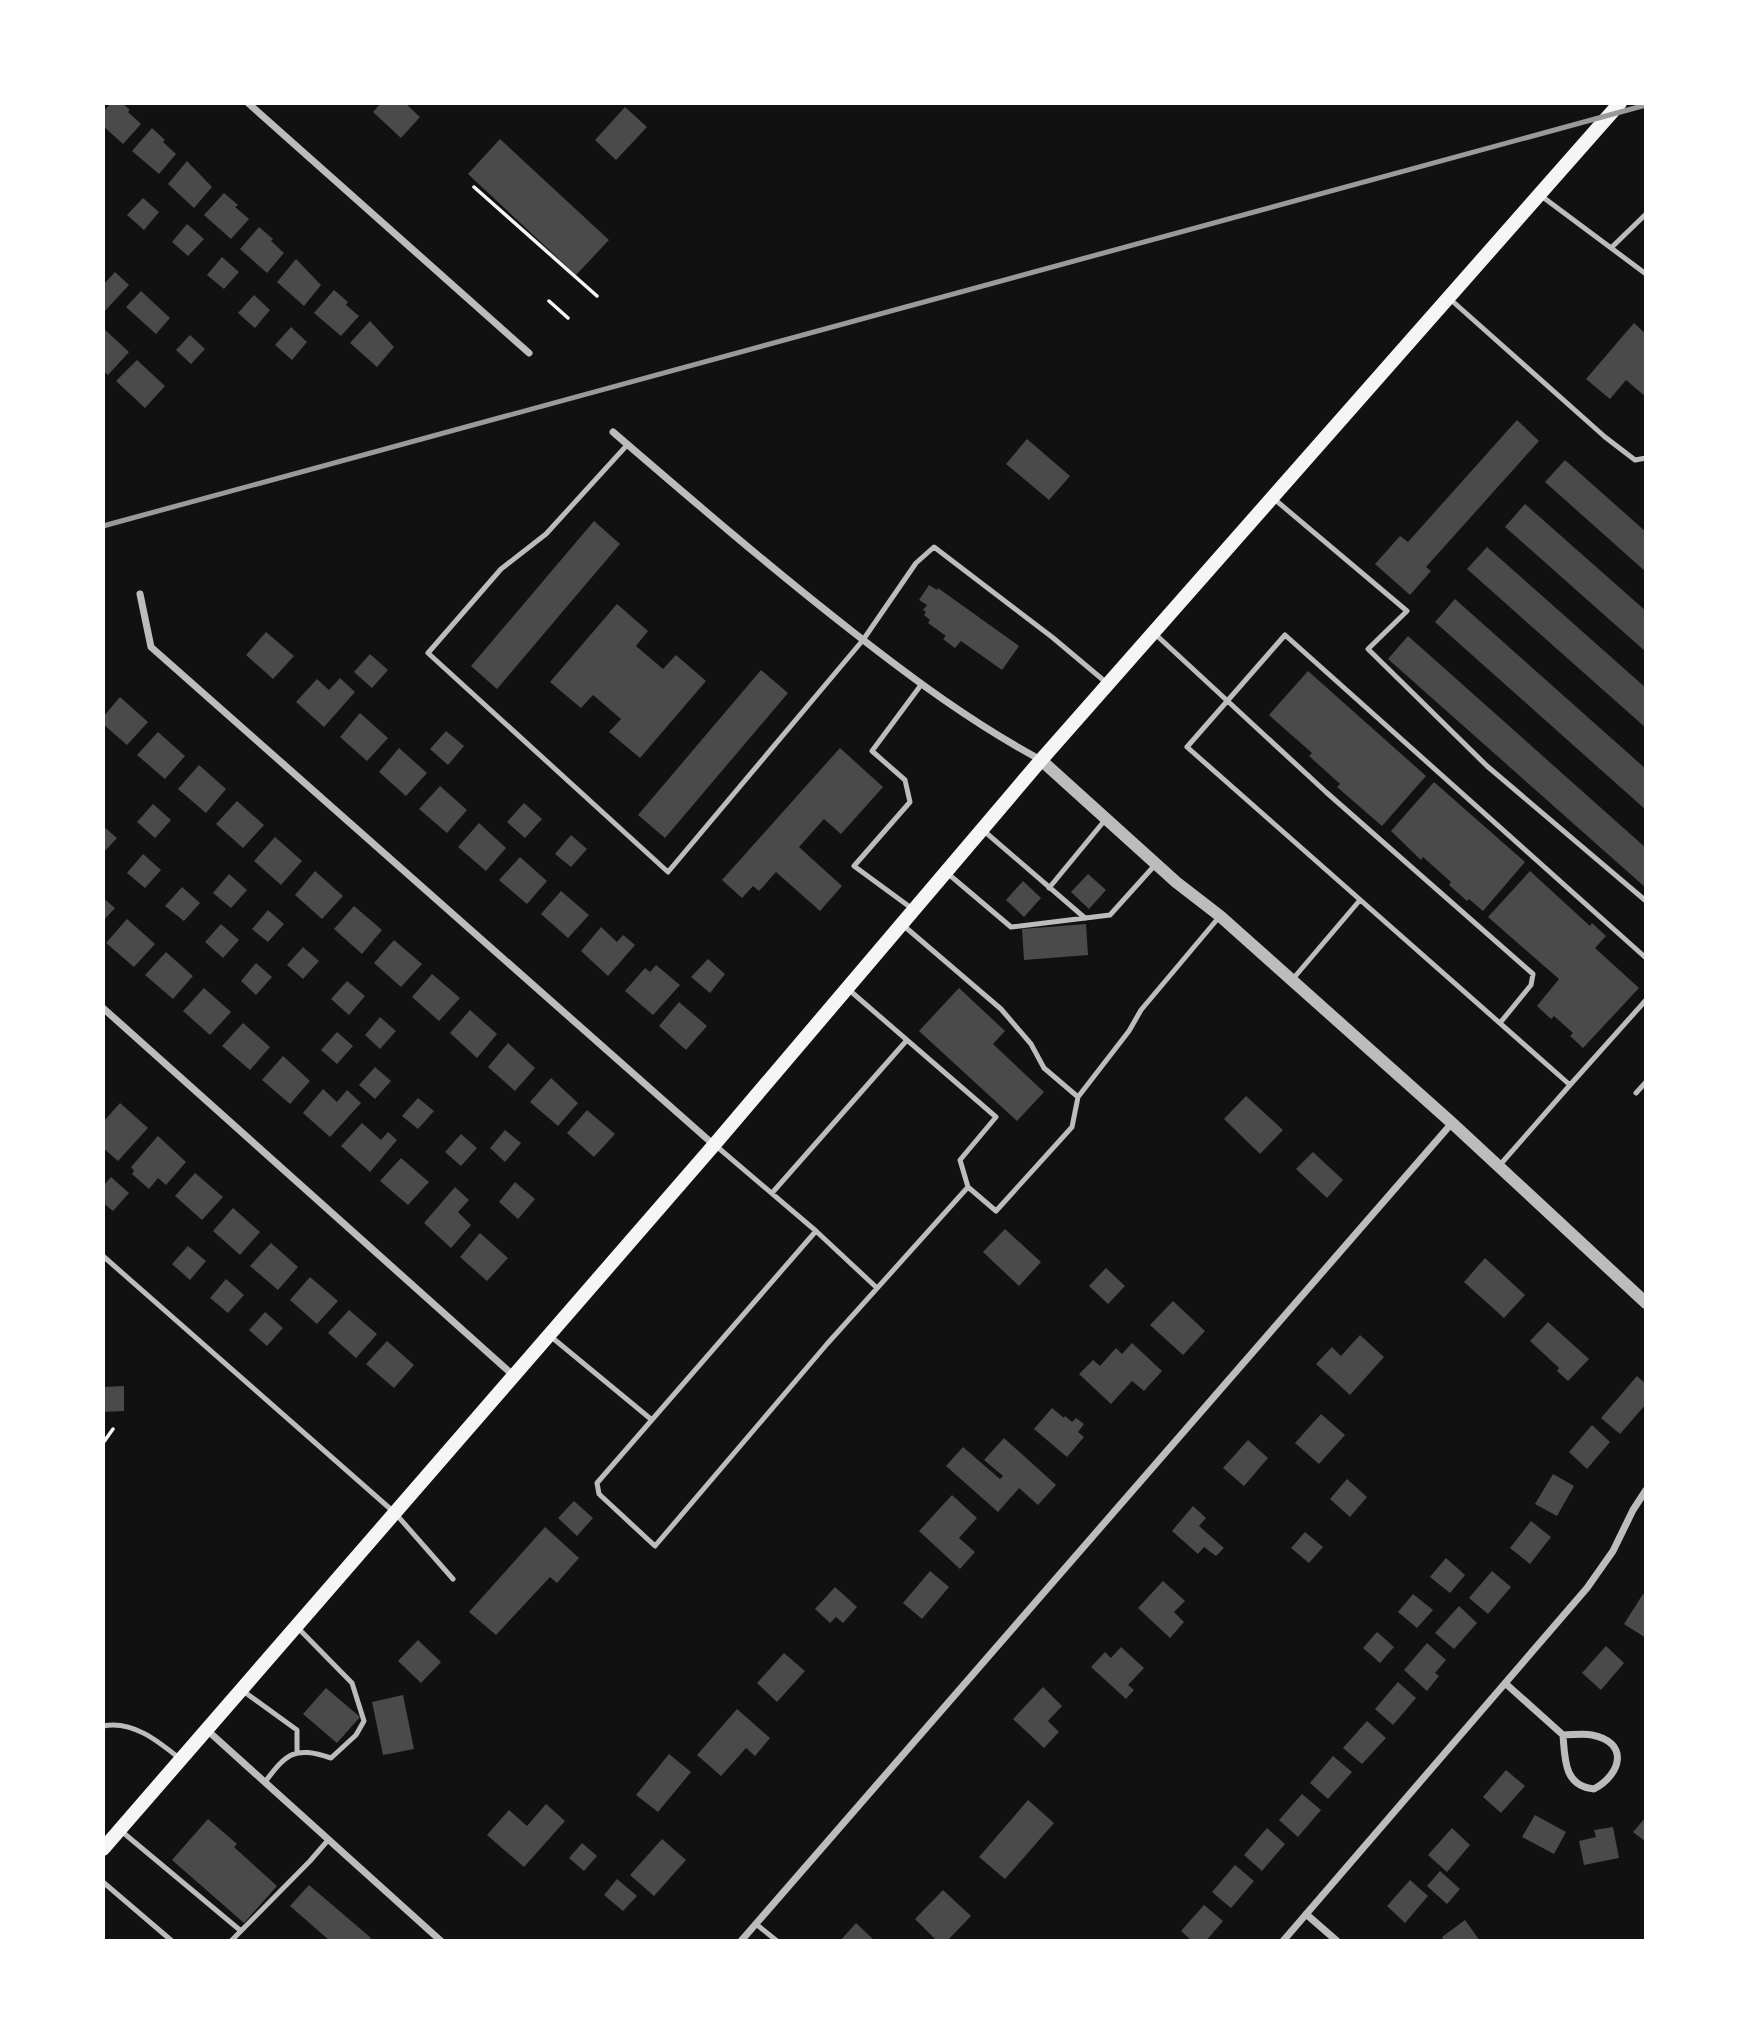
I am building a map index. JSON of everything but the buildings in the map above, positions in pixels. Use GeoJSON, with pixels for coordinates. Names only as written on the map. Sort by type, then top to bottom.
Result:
{"type":"FeatureCollection","features":[{"type":"Feature","properties":{"kind":"main road"},"geometry":{"type":"LineString","coordinates":[[103,1849],[714,1144],[1041,760],[1620,103]]}},
{"type":"Feature","properties":{"kind":"street"},"geometry":{"type":"LineString","coordinates":[[248,103],[529,353]]}},
{"type":"Feature","properties":{"kind":"street"},"geometry":{"type":"LineString","coordinates":[[613,432],[789,583],[921,685],[1008,742],[1041,760],[1452,1123],[1646,1303]]}},
{"type":"Feature","properties":{"kind":"street"},"geometry":{"type":"LineString","coordinates":[[140,594],[151,647],[714,1144]]}},
{"type":"Feature","properties":{"kind":"street"},"geometry":{"type":"LineString","coordinates":[[103,1008],[514,1376]]}},
{"type":"Feature","properties":{"kind":"street"},"geometry":{"type":"LineString","coordinates":[[741,1941],[1452,1123]]}},
{"type":"Feature","properties":{"kind":"street"},"geometry":{"type":"LineString","coordinates":[[1283,1941],[1587,1588],[1613,1550],[1646,1490]]}},
{"type":"Feature","properties":{"kind":"street"},"geometry":{"type":"LineString","coordinates":[[1505,1683],[1563,1735],[1591,1734],[1607,1740],[1616,1750],[1618,1761],[1613,1774],[1594,1789],[1582,1788],[1570,1776],[1565,1763],[1563,1735]]}},
{"type":"Feature","properties":{"kind":"street"},"geometry":{"type":"LineString","coordinates":[[207,1730],[441,1941]]}},
{"type":"Feature","properties":{"kind":"street"},"geometry":{"type":"LineString","coordinates":[[1306,1914],[1337,1941]]}},
{"type":"Feature","properties":{"kind":"lane"},"geometry":{"type":"LineString","coordinates":[[1540,195],[1646,274]]}},
{"type":"Feature","properties":{"kind":"lane"},"geometry":{"type":"LineString","coordinates":[[1612,247],[1646,214]]}},
{"type":"Feature","properties":{"kind":"lane"},"geometry":{"type":"LineString","coordinates":[[1449,298],[1605,437],[1635,460],[1646,458]]}},
{"type":"Feature","properties":{"kind":"lane"},"geometry":{"type":"LineString","coordinates":[[628,444],[546,534],[501,569],[428,653],[668,872],[863,640],[916,563],[934,547],[1109,684]]}},
{"type":"Feature","properties":{"kind":"lane"},"geometry":{"type":"LineString","coordinates":[[1273,498],[1406,611],[1368,649],[1487,766],[1646,901]]}},
{"type":"Feature","properties":{"kind":"lane"},"geometry":{"type":"LineString","coordinates":[[1154,632],[1326,792],[1533,974],[1531,985],[1500,1023]]}},
{"type":"Feature","properties":{"kind":"lane"},"geometry":{"type":"LineString","coordinates":[[1570,1085],[1187,747],[1285,635],[1646,958]]}},
{"type":"Feature","properties":{"kind":"lane"},"geometry":{"type":"LineString","coordinates":[[914,910],[854,866],[910,802],[905,780],[872,751],[921,685]]}},
{"type":"Feature","properties":{"kind":"lane"},"geometry":{"type":"LineString","coordinates":[[1049,888],[1106,819]]}},
{"type":"Feature","properties":{"kind":"lane"},"geometry":{"type":"LineString","coordinates":[[982,830],[1084,918]]}},
{"type":"Feature","properties":{"kind":"lane"},"geometry":{"type":"LineString","coordinates":[[946,872],[1011,927],[1110,915],[1156,863]]}},
{"type":"Feature","properties":{"kind":"lane"},"geometry":{"type":"LineString","coordinates":[[1292,980],[1360,900]]}},
{"type":"Feature","properties":{"kind":"lane"},"geometry":{"type":"LineString","coordinates":[[847,988],[996,1117],[960,1160],[968,1187],[996,1211],[1072,1127],[1079,1097],[1129,1031],[1141,1010],[1220,916]]}},
{"type":"Feature","properties":{"kind":"lane"},"geometry":{"type":"LineString","coordinates":[[901,924],[1001,1009],[1031,1044],[1044,1068],[1079,1097]]}},
{"type":"Feature","properties":{"kind":"lane"},"geometry":{"type":"LineString","coordinates":[[1499,1166],[1646,1000]]}},
{"type":"Feature","properties":{"kind":"lane"},"geometry":{"type":"LineString","coordinates":[[772,1193],[907,1040]]}},
{"type":"Feature","properties":{"kind":"lane"},"geometry":{"type":"LineString","coordinates":[[1636,1093],[1646,1082]]}},
{"type":"Feature","properties":{"kind":"lane"},"geometry":{"type":"LineString","coordinates":[[714,1144],[816,1231],[877,1288]]}},
{"type":"Feature","properties":{"kind":"lane"},"geometry":{"type":"LineString","coordinates":[[816,1231],[597,1483],[599,1494],[655,1546],[827,1344],[968,1187]]}},
{"type":"Feature","properties":{"kind":"lane"},"geometry":{"type":"LineString","coordinates":[[103,1256],[395,1513],[453,1579]]}},
{"type":"Feature","properties":{"kind":"lane"},"geometry":{"type":"LineString","coordinates":[[549,1335],[652,1420]]}},
{"type":"Feature","properties":{"kind":"lane"},"geometry":{"type":"LineString","coordinates":[[265,1782],[278,1764],[297,1751],[331,1758],[356,1735],[364,1721],[352,1684],[297,1627]]}},
{"type":"Feature","properties":{"kind":"lane"},"geometry":{"type":"LineString","coordinates":[[242,1690],[297,1730],[297,1751]]}},
{"type":"Feature","properties":{"kind":"lane"},"geometry":{"type":"LineString","coordinates":[[103,1727],[116,1724],[152,1737],[181,1760]]}},
{"type":"Feature","properties":{"kind":"lane"},"geometry":{"type":"LineString","coordinates":[[120,1830],[241,1931]]}},
{"type":"Feature","properties":{"kind":"lane"},"geometry":{"type":"LineString","coordinates":[[231,1941],[310,1861],[328,1839]]}},
{"type":"Feature","properties":{"kind":"lane"},"geometry":{"type":"LineString","coordinates":[[103,1882],[172,1941]]}},
{"type":"Feature","properties":{"kind":"lane"},"geometry":{"type":"LineString","coordinates":[[756,1924],[777,1941]]}},
{"type":"Feature","properties":{"kind":"path"},"geometry":{"type":"LineString","coordinates":[[474,187],[597,296]]}},
{"type":"Feature","properties":{"kind":"path"},"geometry":{"type":"LineString","coordinates":[[549,301],[568,318]]}},
{"type":"Feature","properties":{"kind":"path"},"geometry":{"type":"LineString","coordinates":[[103,1443],[113,1429]]}},
{"type":"Feature","properties":{"kind":"railway"},"geometry":{"type":"LineString","coordinates":[[103,526],[1646,105]]}}]}
